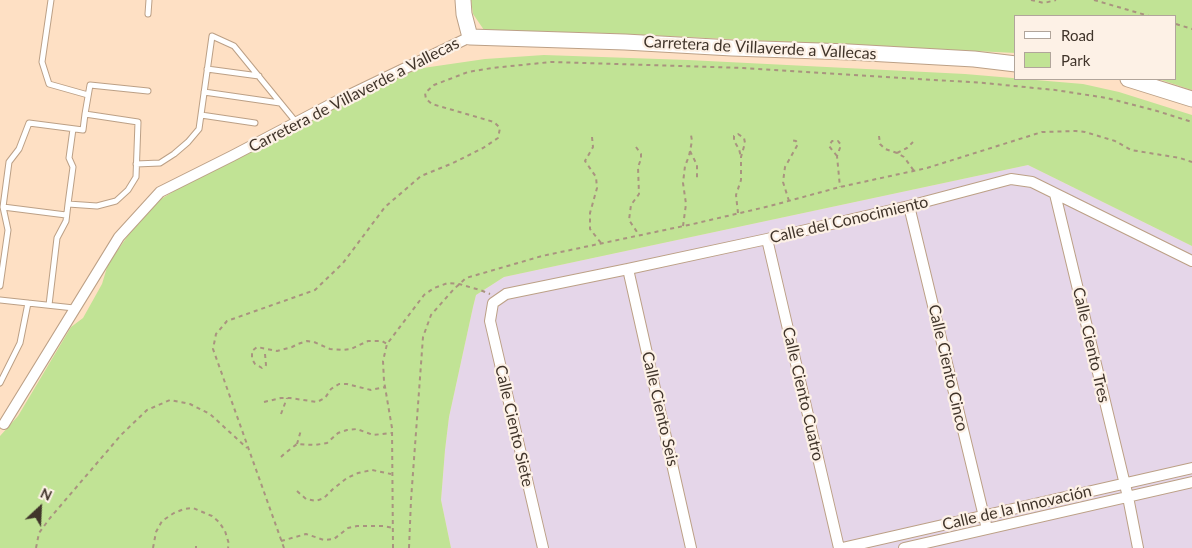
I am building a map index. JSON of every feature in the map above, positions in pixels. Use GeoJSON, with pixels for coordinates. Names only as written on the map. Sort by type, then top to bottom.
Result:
{"type":"FeatureCollection","features":[{"type":"Feature","properties":{"kind":"main road"},"geometry":{"type":"LineString","coordinates":[[463,0],[464,14],[470,37]]}},
{"type":"Feature","properties":{"kind":"main road","name":"Carretera de Villaverde a Vallecas"},"geometry":{"type":"LineString","coordinates":[[470,37],[849,52],[974,59],[1014,64]]}},
{"type":"Feature","properties":{"kind":"main road"},"geometry":{"type":"LineString","coordinates":[[1131,80],[1192,99]]}},
{"type":"Feature","properties":{"kind":"street","name":"Carretera de Villaverde a Vallecas"},"geometry":{"type":"LineString","coordinates":[[4,424],[119,237],[160,192],[339,100],[470,37]]}},
{"type":"Feature","properties":{"kind":"street","name":"Calle del Conocimiento"},"geometry":{"type":"LineString","coordinates":[[496,301],[506,294],[767,239],[909,206],[1010,179],[1032,182],[1192,261]]}},
{"type":"Feature","properties":{"kind":"street","name":"Calle Ciento Tres"},"geometry":{"type":"LineString","coordinates":[[1055,194],[1128,497],[1138,548]]}},
{"type":"Feature","properties":{"kind":"street","name":"Calle Ciento Cinco"},"geometry":{"type":"LineString","coordinates":[[909,206],[987,529]]}},
{"type":"Feature","properties":{"kind":"street","name":"Calle Ciento Cuatro"},"geometry":{"type":"LineString","coordinates":[[767,239],[840,548]]}},
{"type":"Feature","properties":{"kind":"street","name":"Calle Ciento Seis"},"geometry":{"type":"LineString","coordinates":[[628,269],[691,548]]}},
{"type":"Feature","properties":{"kind":"street","name":"Calle Ciento Siete"},"geometry":{"type":"LineString","coordinates":[[496,301],[490,322],[543,548]]}},
{"type":"Feature","properties":{"kind":"street","name":"Calle de la Innovación"},"geometry":{"type":"LineString","coordinates":[[840,548],[1192,468]]}},
{"type":"Feature","properties":{"kind":"street","name":"Calle de la Innovación"},"geometry":{"type":"LineString","coordinates":[[904,548],[1192,482]]}},
{"type":"Feature","properties":{"kind":"lane"},"geometry":{"type":"LineString","coordinates":[[50,0],[42,62],[50,84],[88,95]]}},
{"type":"Feature","properties":{"kind":"lane"},"geometry":{"type":"LineString","coordinates":[[148,14],[150,0]]}},
{"type":"Feature","properties":{"kind":"lane"},"geometry":{"type":"LineString","coordinates":[[136,164],[160,162],[174,154],[199,129],[212,36],[234,46],[297,122]]}},
{"type":"Feature","properties":{"kind":"lane"},"geometry":{"type":"LineString","coordinates":[[207,69],[259,76]]}},
{"type":"Feature","properties":{"kind":"lane"},"geometry":{"type":"LineString","coordinates":[[0,286],[8,230],[4,208],[9,162],[19,149],[29,123],[83,130],[90,85],[148,91]]}},
{"type":"Feature","properties":{"kind":"lane"},"geometry":{"type":"LineString","coordinates":[[204,92],[281,103]]}},
{"type":"Feature","properties":{"kind":"lane"},"geometry":{"type":"LineString","coordinates":[[68,204],[97,206],[116,201],[128,190],[136,177],[138,122],[86,114]]}},
{"type":"Feature","properties":{"kind":"lane"},"geometry":{"type":"LineString","coordinates":[[201,115],[255,123]]}},
{"type":"Feature","properties":{"kind":"lane"},"geometry":{"type":"LineString","coordinates":[[49,305],[57,238],[66,221],[73,168],[70,158],[73,128]]}},
{"type":"Feature","properties":{"kind":"lane"},"geometry":{"type":"LineString","coordinates":[[4,208],[66,215]]}},
{"type":"Feature","properties":{"kind":"lane"},"geometry":{"type":"LineString","coordinates":[[0,300],[75,308]]}},
{"type":"Feature","properties":{"kind":"lane"},"geometry":{"type":"LineString","coordinates":[[0,383],[20,343],[28,303]]}},
{"type":"Feature","properties":{"kind":"path"},"geometry":{"type":"LineString","coordinates":[[1031,0],[1044,3],[1056,0]]}},
{"type":"Feature","properties":{"kind":"path"},"geometry":{"type":"LineString","coordinates":[[1094,0],[1145,15]]}},
{"type":"Feature","properties":{"kind":"path"},"geometry":{"type":"LineString","coordinates":[[1177,24],[1192,29]]}},
{"type":"Feature","properties":{"kind":"path"},"geometry":{"type":"LineString","coordinates":[[284,548],[213,349],[216,334],[227,321],[315,290],[343,263],[385,207],[421,176],[484,148],[498,138],[500,128],[494,122],[432,104],[426,99],[426,93],[434,85],[468,72],[551,62],[742,68],[984,83],[1055,90],[1107,98],[1192,122]]}},
{"type":"Feature","properties":{"kind":"path"},"geometry":{"type":"LineString","coordinates":[[409,548],[422,337],[431,315],[466,278],[542,256],[683,226],[840,187],[927,168],[1042,132],[1085,132],[1115,141],[1131,150],[1180,158],[1192,162]]}},
{"type":"Feature","properties":{"kind":"path"},"geometry":{"type":"LineString","coordinates":[[738,213],[736,195],[741,180],[741,157],[734,141],[734,136],[738,134],[744,138],[745,143],[741,157]]}},
{"type":"Feature","properties":{"kind":"path"},"geometry":{"type":"LineString","coordinates":[[683,226],[686,204],[683,183],[685,166],[692,141],[691,135]]}},
{"type":"Feature","properties":{"kind":"path"},"geometry":{"type":"LineString","coordinates":[[880,136],[880,144],[885,149],[904,157],[914,171]]}},
{"type":"Feature","properties":{"kind":"path"},"geometry":{"type":"LineString","coordinates":[[592,137],[593,147],[590,154],[584,160],[596,177],[597,188],[590,213],[590,229],[601,243]]}},
{"type":"Feature","properties":{"kind":"path"},"geometry":{"type":"LineString","coordinates":[[789,201],[783,182],[785,167],[798,144],[796,141],[791,140]]}},
{"type":"Feature","properties":{"kind":"path"},"geometry":{"type":"LineString","coordinates":[[837,156],[828,146],[832,141],[838,141],[841,145],[837,156],[840,187]]}},
{"type":"Feature","properties":{"kind":"path"},"geometry":{"type":"LineString","coordinates":[[897,153],[907,148],[913,142]]}},
{"type":"Feature","properties":{"kind":"path"},"geometry":{"type":"LineString","coordinates":[[636,147],[641,154],[638,166],[639,194],[631,205],[629,220],[639,235]]}},
{"type":"Feature","properties":{"kind":"path"},"geometry":{"type":"LineString","coordinates":[[690,151],[697,165],[697,181]]}},
{"type":"Feature","properties":{"kind":"path"},"geometry":{"type":"LineString","coordinates":[[393,548],[391,433],[383,361],[387,344],[424,295],[434,288],[448,283],[459,284],[480,290],[496,301]]}},
{"type":"Feature","properties":{"kind":"path"},"geometry":{"type":"LineString","coordinates":[[265,354],[266,365],[262,368],[255,364],[252,359],[252,351],[257,347],[277,351],[307,341],[330,349],[343,350],[351,349],[368,341],[382,341],[387,344]]}},
{"type":"Feature","properties":{"kind":"path"},"geometry":{"type":"LineString","coordinates":[[264,402],[286,398],[317,402],[325,398],[331,389],[339,384],[371,390],[385,387]]}},
{"type":"Feature","properties":{"kind":"path"},"geometry":{"type":"LineString","coordinates":[[281,414],[286,398]]}},
{"type":"Feature","properties":{"kind":"path"},"geometry":{"type":"LineString","coordinates":[[36,548],[39,533],[50,518],[122,435],[147,410],[170,400],[190,404],[210,414],[249,450]]}},
{"type":"Feature","properties":{"kind":"path"},"geometry":{"type":"LineString","coordinates":[[297,444],[315,445],[327,443],[338,433],[347,430],[358,429],[372,435],[391,433]]}},
{"type":"Feature","properties":{"kind":"path"},"geometry":{"type":"LineString","coordinates":[[281,457],[297,444],[301,430]]}},
{"type":"Feature","properties":{"kind":"path"},"geometry":{"type":"LineString","coordinates":[[297,491],[306,499],[316,501],[324,498],[347,478],[358,473],[372,470],[392,474]]}},
{"type":"Feature","properties":{"kind":"path"},"geometry":{"type":"LineString","coordinates":[[153,548],[156,532],[162,521],[174,513],[193,508],[212,516],[219,522],[225,532],[229,544],[228,548]]}},
{"type":"Feature","properties":{"kind":"path"},"geometry":{"type":"LineString","coordinates":[[281,541],[306,534],[324,540],[334,539],[348,528],[357,526],[394,528]]}},
{"type":"Feature","properties":{"kind":"shaded area"},"geometry":{"type":"Polygon","coordinates":[[[1028,165],[1192,246],[1192,548],[451,548],[441,500],[445,450],[449,417],[476,295],[504,277],[1028,165]]]}},
{"type":"Feature","properties":{"kind":"green space"},"geometry":{"type":"Polygon","coordinates":[[[471,0],[1192,0],[1192,90],[1161,80],[1177,80],[1177,15],[1014,15],[1014,53],[603,33],[484,30],[473,14],[471,0]]]}},
{"type":"Feature","properties":{"kind":"green space"},"geometry":{"type":"Polygon","coordinates":[[[544,55],[965,74],[1014,78],[1014,80],[1083,84],[1119,92],[1192,115],[1192,246],[1028,165],[504,277],[476,295],[449,417],[441,500],[451,548],[0,548],[0,436],[18,416],[71,327],[83,318],[102,284],[108,264],[136,224],[161,199],[189,182],[393,78],[423,68],[485,59],[544,55]]]}}]}
